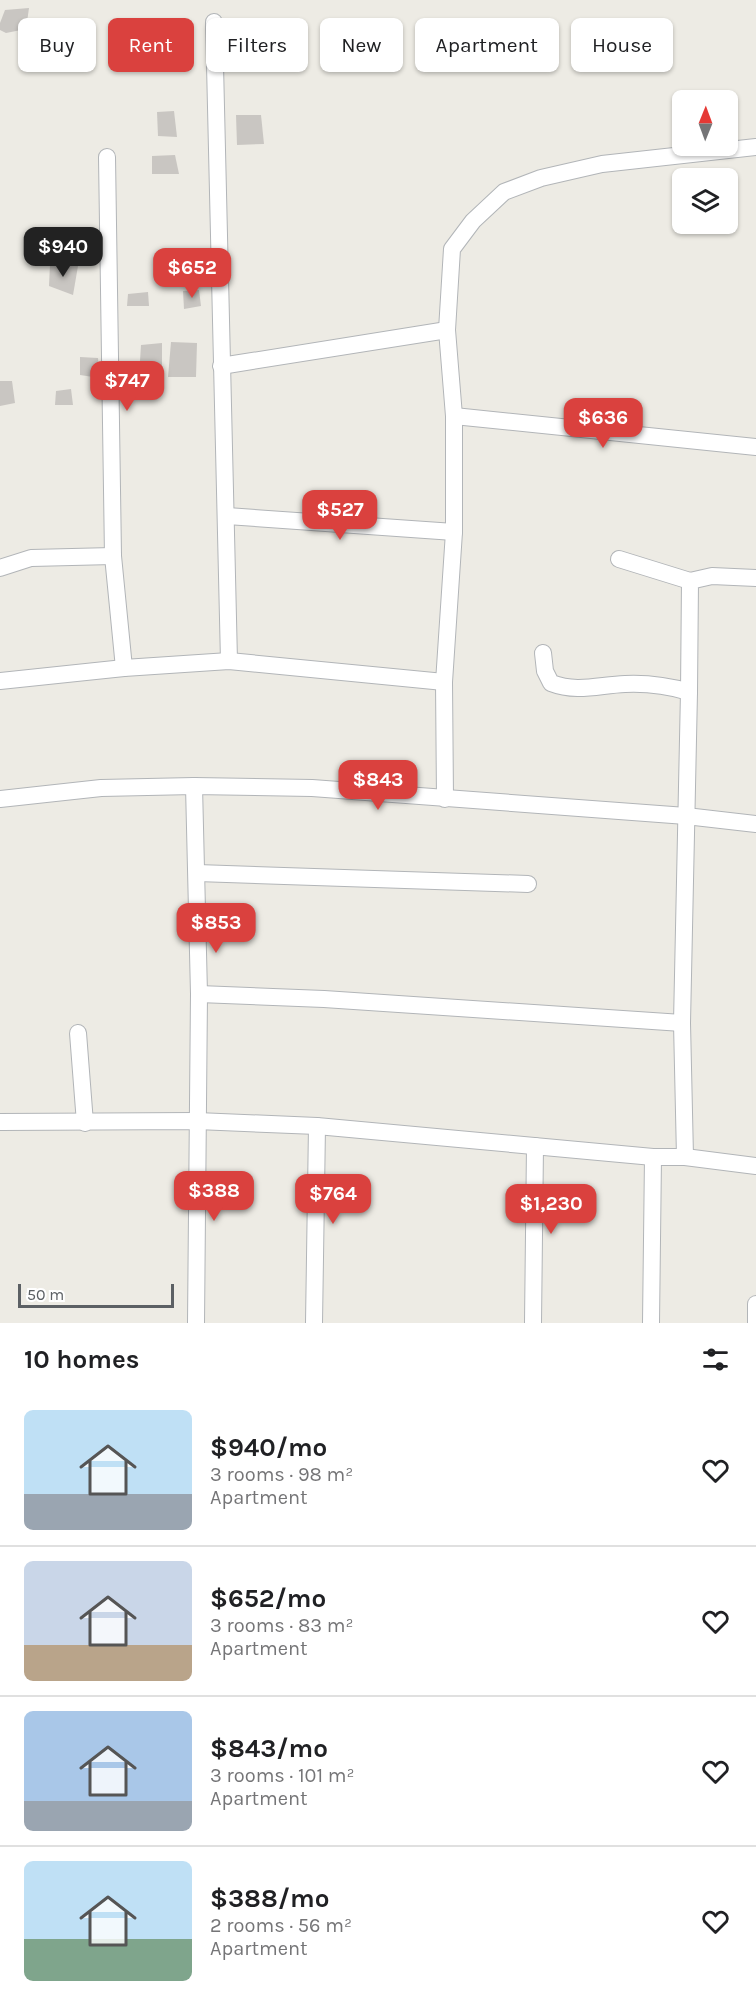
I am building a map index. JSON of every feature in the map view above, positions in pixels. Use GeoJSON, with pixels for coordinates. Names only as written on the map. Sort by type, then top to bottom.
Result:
{"type":"FeatureCollection","features":[{"type":"Feature","properties":{"kind":"street"},"geometry":{"type":"LineString","coordinates":[[215,72],[229,661]]}},
{"type":"Feature","properties":{"kind":"street"},"geometry":{"type":"LineString","coordinates":[[445,799],[444,682],[454,532],[454,416],[447,330],[452,249],[472,221],[504,192],[541,178],[602,164],[756,147]]}},
{"type":"Feature","properties":{"kind":"street"},"geometry":{"type":"LineString","coordinates":[[107,157],[113,556],[124,668]]}},
{"type":"Feature","properties":{"kind":"street"},"geometry":{"type":"LineString","coordinates":[[221,366],[447,330]]}},
{"type":"Feature","properties":{"kind":"street"},"geometry":{"type":"LineString","coordinates":[[454,416],[756,447]]}},
{"type":"Feature","properties":{"kind":"street"},"geometry":{"type":"LineString","coordinates":[[227,516],[454,532]]}},
{"type":"Feature","properties":{"kind":"street"},"geometry":{"type":"LineString","coordinates":[[0,568],[31,558],[113,556]]}},
{"type":"Feature","properties":{"kind":"street"},"geometry":{"type":"LineString","coordinates":[[619,559],[690,581],[712,576],[756,578]]}},
{"type":"Feature","properties":{"kind":"street"},"geometry":{"type":"LineString","coordinates":[[685,1157],[682,1023],[690,581]]}},
{"type":"Feature","properties":{"kind":"street"},"geometry":{"type":"LineString","coordinates":[[543,653],[545,672],[551,683],[561,687],[589,689],[624,684],[653,684],[689,692]]}},
{"type":"Feature","properties":{"kind":"street"},"geometry":{"type":"LineString","coordinates":[[0,681],[124,668],[229,661],[444,682]]}},
{"type":"Feature","properties":{"kind":"street"},"geometry":{"type":"LineString","coordinates":[[194,786],[199,994],[196,1323]]}},
{"type":"Feature","properties":{"kind":"street"},"geometry":{"type":"LineString","coordinates":[[0,799],[101,788],[194,786],[312,789],[686,816],[756,824]]}},
{"type":"Feature","properties":{"kind":"street"},"geometry":{"type":"LineString","coordinates":[[197,873],[528,884]]}},
{"type":"Feature","properties":{"kind":"street"},"geometry":{"type":"LineString","coordinates":[[199,994],[324,999],[682,1023]]}},
{"type":"Feature","properties":{"kind":"street"},"geometry":{"type":"LineString","coordinates":[[78,1033],[85,1123]]}},
{"type":"Feature","properties":{"kind":"street"},"geometry":{"type":"LineString","coordinates":[[0,1122],[197,1121],[317,1126],[653,1157],[685,1157],[756,1166]]}},
{"type":"Feature","properties":{"kind":"street"},"geometry":{"type":"LineString","coordinates":[[314,1323],[317,1126]]}},
{"type":"Feature","properties":{"kind":"street"},"geometry":{"type":"LineString","coordinates":[[533,1323],[535,1146]]}},
{"type":"Feature","properties":{"kind":"street"},"geometry":{"type":"LineString","coordinates":[[651,1323],[653,1157]]}},
{"type":"Feature","properties":{"kind":"street"},"geometry":{"type":"LineString","coordinates":[[756,1304],[756,1323]]}},
{"type":"Feature","properties":{"kind":"building"},"geometry":{"type":"Polygon","coordinates":[[[29,8],[28,18],[18,18],[18,31],[6,33],[0,30],[5,10],[29,8]]]}},
{"type":"Feature","properties":{"kind":"building"},"geometry":{"type":"Polygon","coordinates":[[[174,111],[177,137],[158,136],[157,112],[174,111]]]}},
{"type":"Feature","properties":{"kind":"building"},"geometry":{"type":"Polygon","coordinates":[[[236,115],[261,115],[264,144],[237,145],[236,115]]]}},
{"type":"Feature","properties":{"kind":"building"},"geometry":{"type":"Polygon","coordinates":[[[175,155],[179,174],[152,174],[152,156],[175,155]]]}},
{"type":"Feature","properties":{"kind":"building"},"geometry":{"type":"Polygon","coordinates":[[[62,232],[81,233],[79,261],[61,255],[62,232]]]}},
{"type":"Feature","properties":{"kind":"building"},"geometry":{"type":"Polygon","coordinates":[[[50,264],[78,266],[73,295],[49,286],[50,264]]]}},
{"type":"Feature","properties":{"kind":"building"},"geometry":{"type":"Polygon","coordinates":[[[199,290],[201,306],[184,309],[183,291],[199,290]]]}},
{"type":"Feature","properties":{"kind":"building"},"geometry":{"type":"Polygon","coordinates":[[[148,292],[149,306],[127,306],[128,294],[148,292]]]}},
{"type":"Feature","properties":{"kind":"building"},"geometry":{"type":"Polygon","coordinates":[[[171,342],[197,343],[196,377],[168,377],[171,342]]]}},
{"type":"Feature","properties":{"kind":"building"},"geometry":{"type":"Polygon","coordinates":[[[162,343],[162,374],[139,376],[141,345],[162,343]]]}},
{"type":"Feature","properties":{"kind":"building"},"geometry":{"type":"Polygon","coordinates":[[[80,357],[98,358],[100,378],[80,375],[80,357]]]}},
{"type":"Feature","properties":{"kind":"building"},"geometry":{"type":"Polygon","coordinates":[[[0,381],[12,381],[15,403],[0,406],[0,381]]]}},
{"type":"Feature","properties":{"kind":"building"},"geometry":{"type":"Polygon","coordinates":[[[71,389],[73,405],[55,405],[56,391],[71,389]]]}}]}
